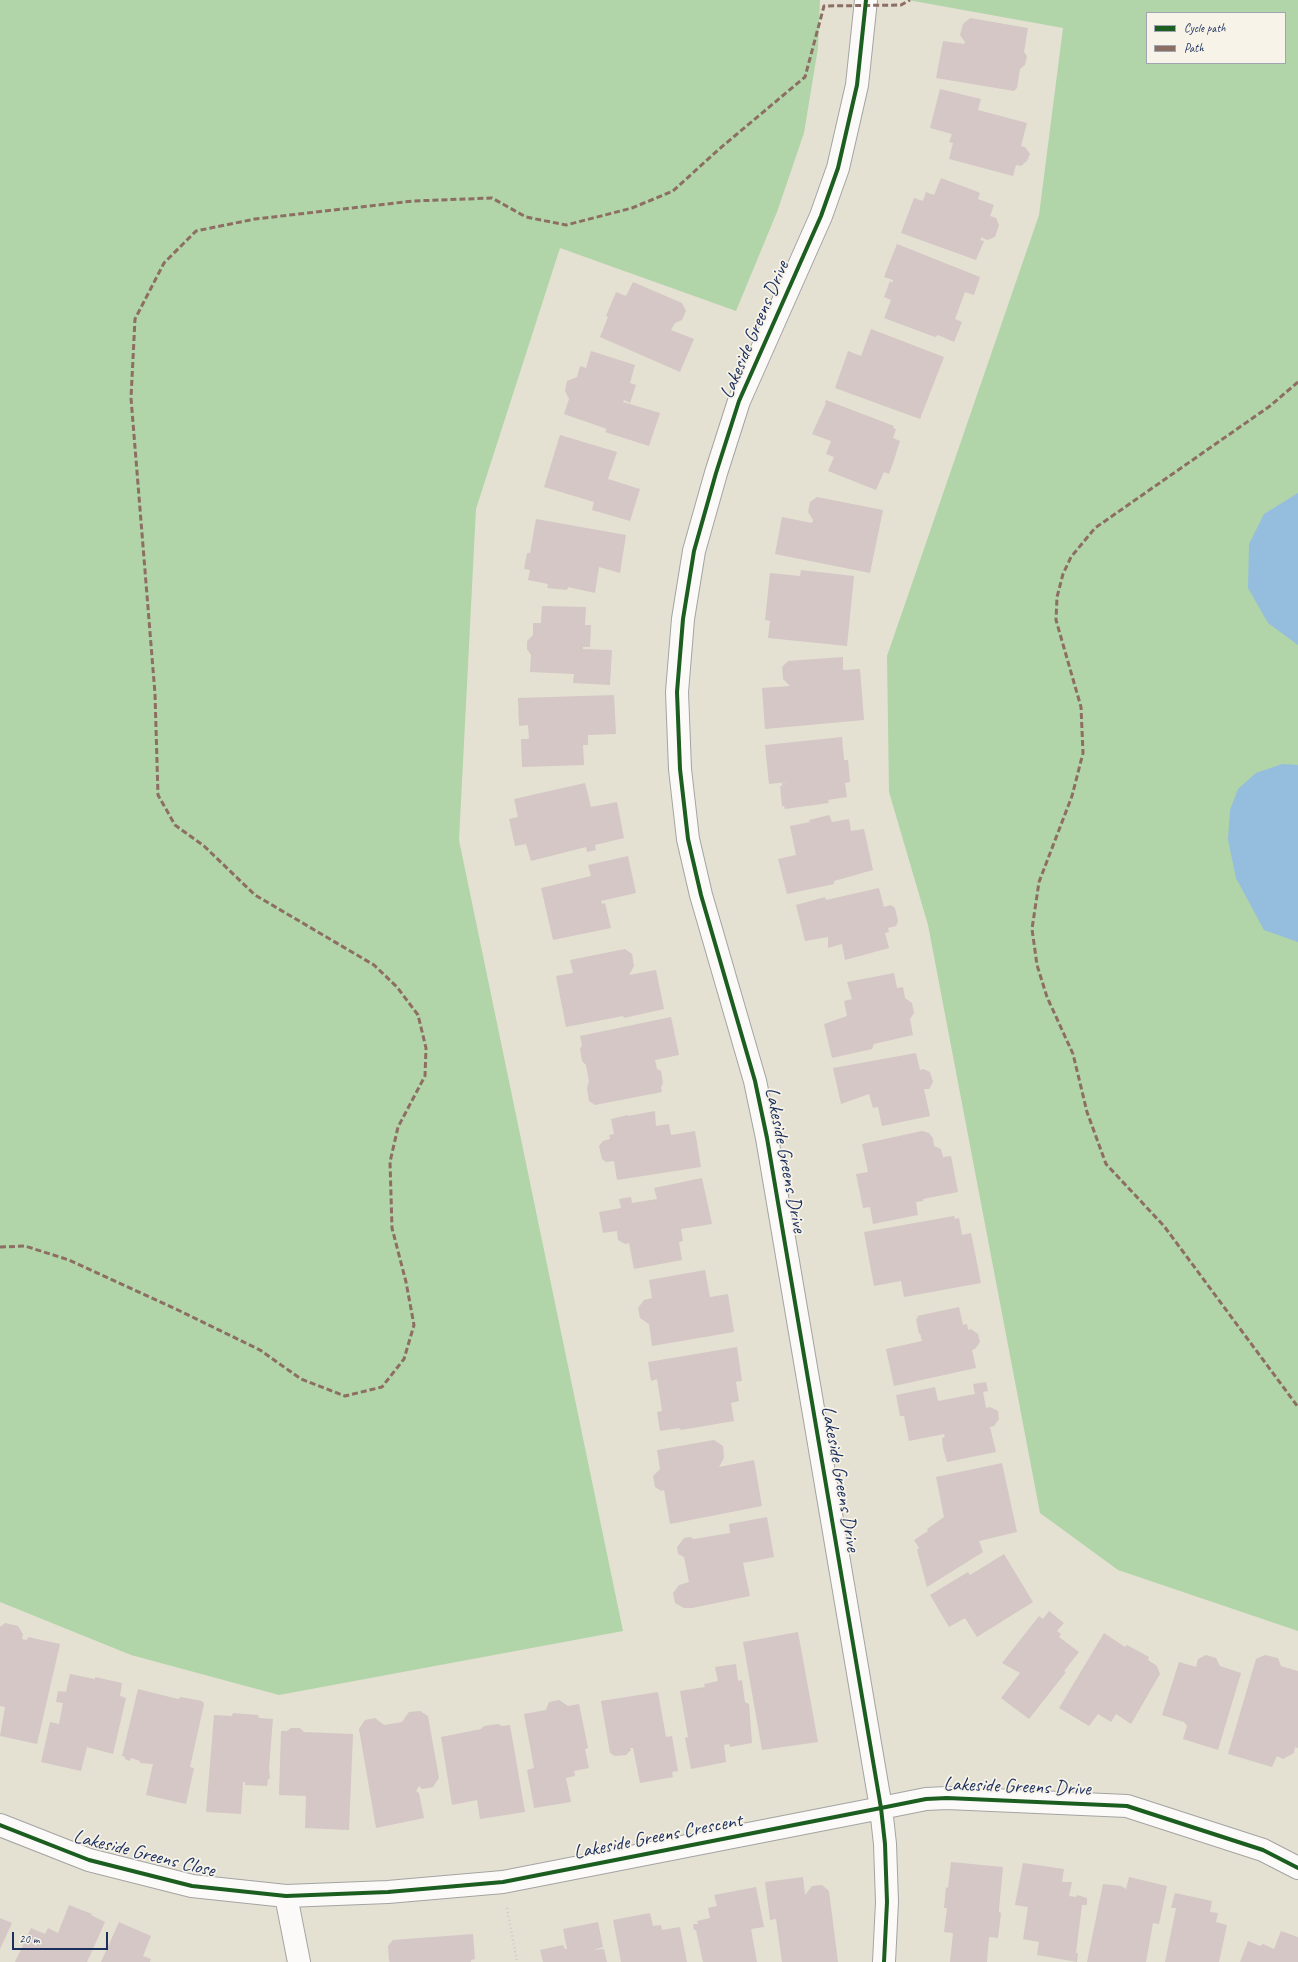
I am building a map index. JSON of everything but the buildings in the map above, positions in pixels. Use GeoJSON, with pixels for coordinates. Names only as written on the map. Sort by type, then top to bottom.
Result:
{"type":"FeatureCollection","features":[{"type":"Feature","properties":{"kind":"street","name":"Lakeside Greens Drive"},"geometry":{"type":"LineString","coordinates":[[866,0],[857,85],[838,168],[821,216],[739,401],[694,551],[683,619],[677,692],[680,769],[688,839],[701,895],[755,1081],[767,1138],[881,1808],[947,1798],[1127,1806],[1263,1850],[1298,1868]]}},
{"type":"Feature","properties":{"kind":"street","name":"Lakeside Greens Crescent"},"geometry":{"type":"LineString","coordinates":[[286,1896],[388,1892],[502,1882],[881,1808]]}},
{"type":"Feature","properties":{"kind":"street"},"geometry":{"type":"LineString","coordinates":[[881,1808],[885,1844],[887,1902],[884,1962]]}},
{"type":"Feature","properties":{"kind":"street","name":"Lakeside Greens Close"},"geometry":{"type":"LineString","coordinates":[[0,1825],[89,1860],[192,1886],[286,1896]]}},
{"type":"Feature","properties":{"kind":"street"},"geometry":{"type":"LineString","coordinates":[[286,1896],[299,1962]]}},
{"type":"Feature","properties":{"kind":"path"},"geometry":{"type":"LineString","coordinates":[[502,1882],[516,1962]]}},
{"type":"Feature","properties":{"kind":"green space"},"geometry":{"type":"Polygon","coordinates":[[[0,0],[820,0],[818,48],[804,133],[777,212],[736,311],[560,248],[476,509],[459,840],[623,1631],[279,1695],[131,1655],[0,1602],[0,0]]]}},
{"type":"Feature","properties":{"kind":"green space"},"geometry":{"type":"Polygon","coordinates":[[[908,0],[1298,0],[1298,1631],[1118,1570],[1040,1513],[928,925],[889,792],[887,656],[1039,215],[1063,28],[908,0]]]}},
{"type":"Feature","properties":{"kind":"water"},"geometry":{"type":"Polygon","coordinates":[[[1298,493],[1298,645],[1268,623],[1248,588],[1249,544],[1264,514],[1298,493]]]}},
{"type":"Feature","properties":{"kind":"water"},"geometry":{"type":"Polygon","coordinates":[[[1282,764],[1298,765],[1298,942],[1264,930],[1236,878],[1228,840],[1230,810],[1238,789],[1256,773],[1282,764]]]}},
{"type":"Feature","properties":{"kind":"marked path"},"geometry":{"type":"LineString","coordinates":[[0,1247],[25,1246],[69,1260],[260,1350],[301,1379],[345,1396],[382,1387],[404,1359],[414,1325],[406,1282],[392,1228],[390,1162],[398,1127],[425,1076],[426,1048],[418,1015],[397,987],[374,965],[255,895],[204,846],[175,825],[158,795],[155,694],[131,398],[135,319],[164,263],[196,231],[255,219],[413,201],[492,198],[526,217],[566,225],[632,208],[673,191],[718,150],[805,77],[824,6],[901,5],[910,0]]}},
{"type":"Feature","properties":{"kind":"marked path"},"geometry":{"type":"LineString","coordinates":[[1298,382],[1270,406],[1095,528],[1071,557],[1063,574],[1057,597],[1056,620],[1081,707],[1083,753],[1072,796],[1039,882],[1032,929],[1037,965],[1047,997],[1073,1054],[1087,1112],[1106,1164],[1164,1226],[1298,1407]]}},
{"type":"Feature","properties":{"kind":"cycle path"},"geometry":{"type":"LineString","coordinates":[[866,0],[857,85],[838,168],[821,216],[739,401],[716,473],[694,551],[683,619],[677,692],[680,769],[688,839],[701,895],[755,1081],[767,1138],[881,1808],[885,1844],[887,1902],[884,1962]]}},
{"type":"Feature","properties":{"kind":"cycle path"},"geometry":{"type":"LineString","coordinates":[[0,1825],[89,1860],[192,1886],[286,1896],[388,1892],[503,1882],[926,1799],[947,1798],[1127,1806],[1263,1850],[1298,1868]]}}]}
